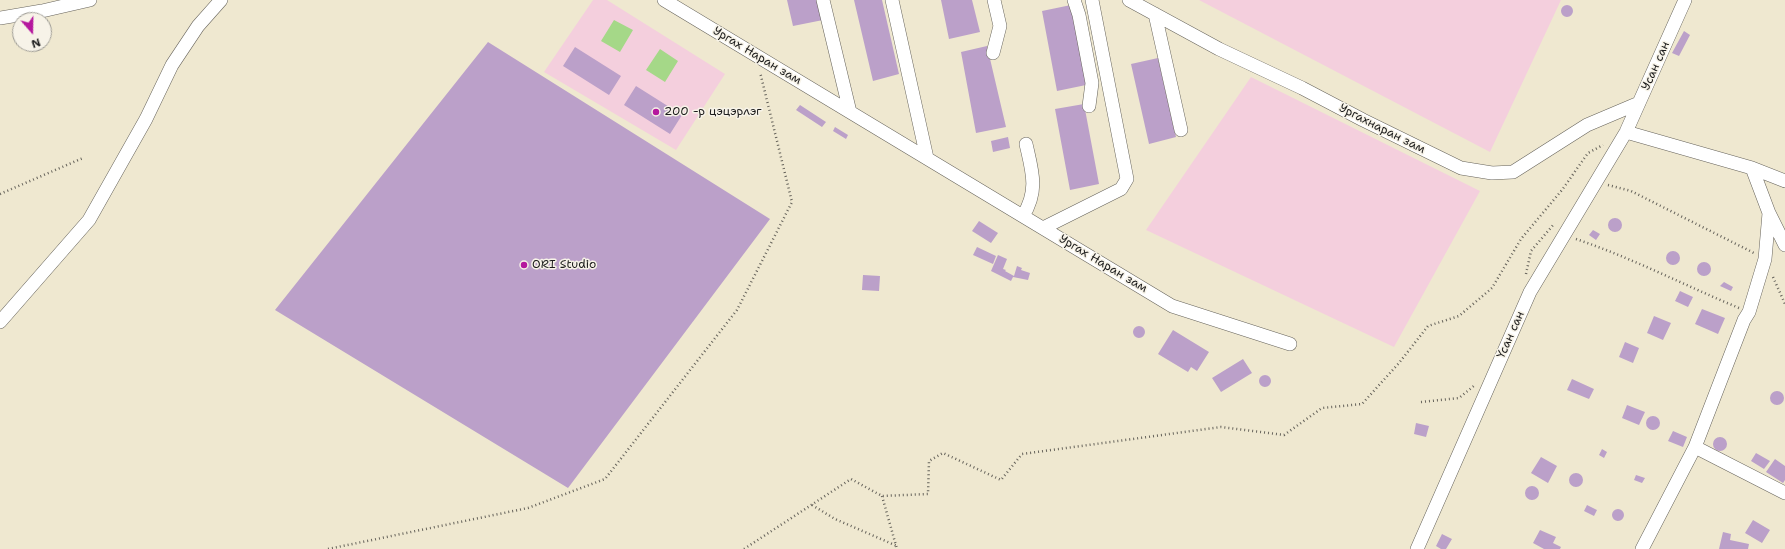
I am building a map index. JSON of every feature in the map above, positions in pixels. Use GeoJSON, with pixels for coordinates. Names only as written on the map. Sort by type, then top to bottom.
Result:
{"type":"FeatureCollection","features":[{"type":"Feature","properties":{"kind":"street"},"geometry":{"type":"LineString","coordinates":[[0,18],[42,11],[90,0]]}},
{"type":"Feature","properties":{"kind":"street"},"geometry":{"type":"LineString","coordinates":[[0,322],[89,220],[146,119],[172,65],[198,26],[221,0]]}},
{"type":"Feature","properties":{"kind":"street","name":"Ургах Наран зам"},"geometry":{"type":"LineString","coordinates":[[664,0],[1172,306],[1290,344]]}},
{"type":"Feature","properties":{"kind":"street"},"geometry":{"type":"LineString","coordinates":[[823,0],[850,112]]}},
{"type":"Feature","properties":{"kind":"street"},"geometry":{"type":"LineString","coordinates":[[892,0],[927,158]]}},
{"type":"Feature","properties":{"kind":"street"},"geometry":{"type":"LineString","coordinates":[[993,53],[1000,26],[994,0]]}},
{"type":"Feature","properties":{"kind":"street"},"geometry":{"type":"LineString","coordinates":[[1074,0],[1079,15],[1092,83],[1089,106]]}},
{"type":"Feature","properties":{"kind":"street"},"geometry":{"type":"LineString","coordinates":[[1043,228],[1121,189],[1127,179],[1092,0]]}},
{"type":"Feature","properties":{"kind":"street","name":"Ургахнаран зам"},"geometry":{"type":"LineString","coordinates":[[1129,0],[1219,49],[1302,88],[1461,168],[1492,173],[1513,172],[1586,125],[1639,103]]}},
{"type":"Feature","properties":{"kind":"street","name":"Усан сан"},"geometry":{"type":"LineString","coordinates":[[1626,132],[1685,0]]}},
{"type":"Feature","properties":{"kind":"street"},"geometry":{"type":"LineString","coordinates":[[1155,14],[1181,130]]}},
{"type":"Feature","properties":{"kind":"street"},"geometry":{"type":"LineString","coordinates":[[1626,132],[1752,168],[1785,181]]}},
{"type":"Feature","properties":{"kind":"street","name":"Үсан сан"},"geometry":{"type":"LineString","coordinates":[[1417,549],[1530,292],[1626,132]]}},
{"type":"Feature","properties":{"kind":"street"},"geometry":{"type":"LineString","coordinates":[[1023,216],[1029,207],[1033,192],[1034,180],[1026,144]]}},
{"type":"Feature","properties":{"kind":"street"},"geometry":{"type":"LineString","coordinates":[[1752,168],[1769,213],[1785,245]]}},
{"type":"Feature","properties":{"kind":"street"},"geometry":{"type":"LineString","coordinates":[[1642,549],[1695,447],[1744,320],[1749,312],[1765,259],[1769,213]]}},
{"type":"Feature","properties":{"kind":"street"},"geometry":{"type":"LineString","coordinates":[[1695,447],[1785,493]]}},
{"type":"Feature","properties":{"kind":"path"},"geometry":{"type":"LineString","coordinates":[[328,549],[528,508],[605,479],[737,310],[792,202],[756,56]]}},
{"type":"Feature","properties":{"kind":"path"},"geometry":{"type":"LineString","coordinates":[[744,549],[852,479],[882,496],[928,494],[929,461],[943,453],[1001,480],[1022,454],[1221,427],[1284,435],[1322,408],[1362,404],[1399,363],[1428,326],[1459,316],[1492,288],[1521,239],[1562,190],[1588,153],[1607,143]]}},
{"type":"Feature","properties":{"kind":"path"},"geometry":{"type":"LineString","coordinates":[[0,194],[82,158]]}},
{"type":"Feature","properties":{"kind":"path"},"geometry":{"type":"LineString","coordinates":[[1596,182],[1631,191],[1765,259],[1785,304]]}},
{"type":"Feature","properties":{"kind":"path"},"geometry":{"type":"LineString","coordinates":[[1564,235],[1609,251],[1749,312]]}},
{"type":"Feature","properties":{"kind":"path"},"geometry":{"type":"LineString","coordinates":[[1421,402],[1459,398],[1480,381]]}},
{"type":"Feature","properties":{"kind":"path"},"geometry":{"type":"LineString","coordinates":[[882,496],[897,548]]}},
{"type":"Feature","properties":{"kind":"path"},"geometry":{"type":"LineString","coordinates":[[812,505],[836,519],[897,548]]}},
{"type":"Feature","properties":{"kind":"shaded area","name":"200 -р цэцэрлэг"},"geometry":{"type":"Polygon","coordinates":[[[593,0],[607,0],[725,74],[676,150],[544,72],[593,0]]]}},
{"type":"Feature","properties":{"kind":"shaded area"},"geometry":{"type":"Polygon","coordinates":[[[1199,0],[1561,0],[1490,152],[1199,0]]]}},
{"type":"Feature","properties":{"kind":"shaded area"},"geometry":{"type":"Polygon","coordinates":[[[1251,77],[1480,191],[1394,347],[1146,230],[1251,77]]]}},
{"type":"Feature","properties":{"kind":"green space"},"geometry":{"type":"Polygon","coordinates":[[[614,20],[633,30],[620,52],[601,41],[614,20]]]}},
{"type":"Feature","properties":{"kind":"green space"},"geometry":{"type":"Polygon","coordinates":[[[660,49],[678,61],[665,82],[646,70],[660,49]]]}},
{"type":"Feature","properties":{"kind":"building"},"geometry":{"type":"Polygon","coordinates":[[[787,0],[819,0],[823,20],[793,26],[787,0]]]}},
{"type":"Feature","properties":{"kind":"building"},"geometry":{"type":"Polygon","coordinates":[[[854,0],[882,0],[899,74],[873,81],[854,0]]]}},
{"type":"Feature","properties":{"kind":"building"},"geometry":{"type":"Polygon","coordinates":[[[941,0],[972,0],[980,32],[949,39],[941,0]]]}},
{"type":"Feature","properties":{"kind":"building"},"geometry":{"type":"Polygon","coordinates":[[[1071,5],[1086,85],[1057,91],[1042,11],[1071,5]]]}},
{"type":"Feature","properties":{"kind":"building"},"geometry":{"type":"Polygon","coordinates":[[[1569,5],[1572,6],[1572,16],[1565,17],[1562,16],[1561,9],[1562,6],[1569,5]]]}},
{"type":"Feature","properties":{"kind":"building"},"geometry":{"type":"Polygon","coordinates":[[[1684,31],[1690,35],[1679,56],[1672,53],[1684,31]]]}},
{"type":"Feature","properties":{"kind":"building","name":"ORI Studio"},"geometry":{"type":"Polygon","coordinates":[[[488,42],[770,219],[568,488],[275,310],[488,42]]]}},
{"type":"Feature","properties":{"kind":"building"},"geometry":{"type":"Polygon","coordinates":[[[987,46],[1006,127],[976,133],[961,52],[987,46]]]}},
{"type":"Feature","properties":{"kind":"building"},"geometry":{"type":"Polygon","coordinates":[[[575,47],[621,76],[609,95],[563,66],[575,47]]]}},
{"type":"Feature","properties":{"kind":"building"},"geometry":{"type":"Polygon","coordinates":[[[1158,58],[1176,137],[1149,144],[1131,64],[1158,58]]]}},
{"type":"Feature","properties":{"kind":"building"},"geometry":{"type":"Polygon","coordinates":[[[636,86],[682,115],[670,134],[624,105],[636,86]]]}},
{"type":"Feature","properties":{"kind":"building"},"geometry":{"type":"Polygon","coordinates":[[[1084,104],[1099,184],[1070,190],[1055,109],[1084,104]]]}},
{"type":"Feature","properties":{"kind":"building"},"geometry":{"type":"Polygon","coordinates":[[[800,105],[826,122],[822,127],[796,110],[800,105]]]}},
{"type":"Feature","properties":{"kind":"building"},"geometry":{"type":"Polygon","coordinates":[[[835,127],[848,135],[846,139],[833,131],[835,127]]]}},
{"type":"Feature","properties":{"kind":"building"},"geometry":{"type":"Polygon","coordinates":[[[1008,137],[1010,148],[993,152],[991,141],[1008,137]]]}},
{"type":"Feature","properties":{"kind":"building"},"geometry":{"type":"Polygon","coordinates":[[[1615,218],[1620,220],[1622,225],[1620,230],[1615,232],[1610,230],[1608,225],[1610,220],[1615,218]]]}},
{"type":"Feature","properties":{"kind":"building"},"geometry":{"type":"Polygon","coordinates":[[[979,221],[998,233],[991,243],[972,231],[979,221]]]}},
{"type":"Feature","properties":{"kind":"building"},"geometry":{"type":"Polygon","coordinates":[[[1593,230],[1600,234],[1596,240],[1589,235],[1593,230]]]}},
{"type":"Feature","properties":{"kind":"building"},"geometry":{"type":"Polygon","coordinates":[[[977,247],[996,256],[993,264],[973,255],[977,247]]]}},
{"type":"Feature","properties":{"kind":"building"},"geometry":{"type":"Polygon","coordinates":[[[1673,251],[1678,253],[1680,258],[1678,263],[1673,265],[1668,263],[1666,258],[1668,253],[1673,251]]]}},
{"type":"Feature","properties":{"kind":"building"},"geometry":{"type":"Polygon","coordinates":[[[998,255],[1007,259],[1003,269],[1006,270],[1005,271],[1014,276],[1017,266],[1022,268],[1021,270],[1030,273],[1028,280],[1013,277],[1011,281],[991,271],[998,255]]]}},
{"type":"Feature","properties":{"kind":"building"},"geometry":{"type":"Polygon","coordinates":[[[1704,262],[1709,264],[1711,269],[1709,274],[1704,276],[1699,274],[1697,269],[1699,264],[1704,262]]]}},
{"type":"Feature","properties":{"kind":"building"},"geometry":{"type":"Polygon","coordinates":[[[863,275],[880,276],[879,291],[862,290],[863,275]]]}},
{"type":"Feature","properties":{"kind":"building"},"geometry":{"type":"Polygon","coordinates":[[[1724,282],[1733,287],[1731,291],[1720,286],[1724,282]]]}},
{"type":"Feature","properties":{"kind":"building"},"geometry":{"type":"Polygon","coordinates":[[[1680,291],[1693,297],[1688,307],[1675,301],[1680,291]]]}},
{"type":"Feature","properties":{"kind":"building"},"geometry":{"type":"Polygon","coordinates":[[[1702,309],[1725,318],[1718,334],[1695,324],[1702,309]]]}},
{"type":"Feature","properties":{"kind":"building"},"geometry":{"type":"Polygon","coordinates":[[[1654,316],[1671,323],[1663,340],[1647,333],[1654,316]]]}},
{"type":"Feature","properties":{"kind":"building"},"geometry":{"type":"Polygon","coordinates":[[[1141,326],[1144,327],[1144,337],[1137,338],[1134,337],[1133,330],[1134,327],[1141,326]]]}},
{"type":"Feature","properties":{"kind":"building"},"geometry":{"type":"Polygon","coordinates":[[[1173,330],[1209,352],[1197,371],[1191,367],[1188,372],[1158,354],[1173,330]]]}},
{"type":"Feature","properties":{"kind":"building"},"geometry":{"type":"Polygon","coordinates":[[[1625,342],[1639,348],[1633,363],[1619,357],[1625,342]]]}},
{"type":"Feature","properties":{"kind":"building"},"geometry":{"type":"Polygon","coordinates":[[[1243,359],[1252,373],[1221,392],[1212,378],[1243,359]]]}},
{"type":"Feature","properties":{"kind":"building"},"geometry":{"type":"Polygon","coordinates":[[[1267,375],[1270,376],[1270,386],[1263,387],[1260,386],[1259,379],[1260,376],[1267,375]]]}},
{"type":"Feature","properties":{"kind":"building"},"geometry":{"type":"Polygon","coordinates":[[[1572,379],[1594,389],[1589,399],[1567,390],[1572,379]]]}},
{"type":"Feature","properties":{"kind":"building"},"geometry":{"type":"Polygon","coordinates":[[[1777,391],[1782,393],[1784,398],[1782,403],[1777,405],[1772,403],[1770,398],[1772,393],[1777,391]]]}},
{"type":"Feature","properties":{"kind":"building"},"geometry":{"type":"Polygon","coordinates":[[[1627,405],[1645,412],[1639,425],[1622,418],[1627,405]]]}},
{"type":"Feature","properties":{"kind":"building"},"geometry":{"type":"Polygon","coordinates":[[[1653,416],[1658,418],[1660,423],[1658,428],[1653,430],[1648,428],[1646,423],[1648,418],[1653,416]]]}},
{"type":"Feature","properties":{"kind":"building"},"geometry":{"type":"Polygon","coordinates":[[[1416,423],[1429,426],[1426,437],[1414,434],[1416,423]]]}},
{"type":"Feature","properties":{"kind":"building"},"geometry":{"type":"Polygon","coordinates":[[[1673,431],[1687,437],[1683,447],[1668,441],[1673,431]]]}},
{"type":"Feature","properties":{"kind":"building"},"geometry":{"type":"Polygon","coordinates":[[[1720,437],[1725,439],[1727,444],[1725,449],[1720,451],[1715,449],[1713,444],[1715,439],[1720,437]]]}},
{"type":"Feature","properties":{"kind":"building"},"geometry":{"type":"Polygon","coordinates":[[[1602,449],[1607,452],[1604,458],[1599,455],[1602,449]]]}},
{"type":"Feature","properties":{"kind":"building"},"geometry":{"type":"Polygon","coordinates":[[[1756,453],[1770,461],[1764,469],[1751,461],[1756,453]]]}},
{"type":"Feature","properties":{"kind":"building"},"geometry":{"type":"Polygon","coordinates":[[[1541,457],[1557,466],[1548,483],[1531,473],[1541,457]]]}},
{"type":"Feature","properties":{"kind":"building"},"geometry":{"type":"Polygon","coordinates":[[[1775,459],[1785,466],[1785,480],[1783,483],[1766,472],[1775,459]]]}},
{"type":"Feature","properties":{"kind":"building"},"geometry":{"type":"Polygon","coordinates":[[[1576,473],[1581,475],[1583,480],[1581,485],[1576,487],[1571,485],[1569,480],[1571,475],[1576,473]]]}},
{"type":"Feature","properties":{"kind":"building"},"geometry":{"type":"Polygon","coordinates":[[[1636,475],[1645,478],[1642,483],[1634,480],[1636,475]]]}},
{"type":"Feature","properties":{"kind":"building"},"geometry":{"type":"Polygon","coordinates":[[[1532,486],[1537,488],[1539,493],[1537,498],[1532,500],[1527,498],[1525,493],[1527,488],[1532,486]]]}},
{"type":"Feature","properties":{"kind":"building"},"geometry":{"type":"Polygon","coordinates":[[[1587,505],[1597,510],[1594,516],[1584,511],[1587,505]]]}},
{"type":"Feature","properties":{"kind":"building"},"geometry":{"type":"Polygon","coordinates":[[[1620,509],[1623,510],[1623,520],[1616,521],[1613,520],[1612,513],[1613,510],[1620,509]]]}},
{"type":"Feature","properties":{"kind":"building"},"geometry":{"type":"Polygon","coordinates":[[[1753,520],[1770,530],[1762,543],[1745,533],[1753,520]]]}},
{"type":"Feature","properties":{"kind":"building"},"geometry":{"type":"Polygon","coordinates":[[[1540,530],[1556,537],[1553,543],[1561,547],[1560,549],[1544,549],[1533,543],[1540,530]]]}},
{"type":"Feature","properties":{"kind":"building"},"geometry":{"type":"Polygon","coordinates":[[[1723,532],[1731,534],[1730,540],[1749,544],[1748,549],[1719,549],[1723,532]]]}},
{"type":"Feature","properties":{"kind":"building"},"geometry":{"type":"Polygon","coordinates":[[[1442,534],[1452,539],[1446,549],[1441,549],[1436,546],[1442,534]]]}},
{"type":"Feature","properties":{"kind":"place","name":"200 -р цэцэрлэг"},"geometry":{"type":"Point","coordinates":[656,112]}},
{"type":"Feature","properties":{"kind":"place","name":"ORI Studio"},"geometry":{"type":"Point","coordinates":[524,265]}}]}
